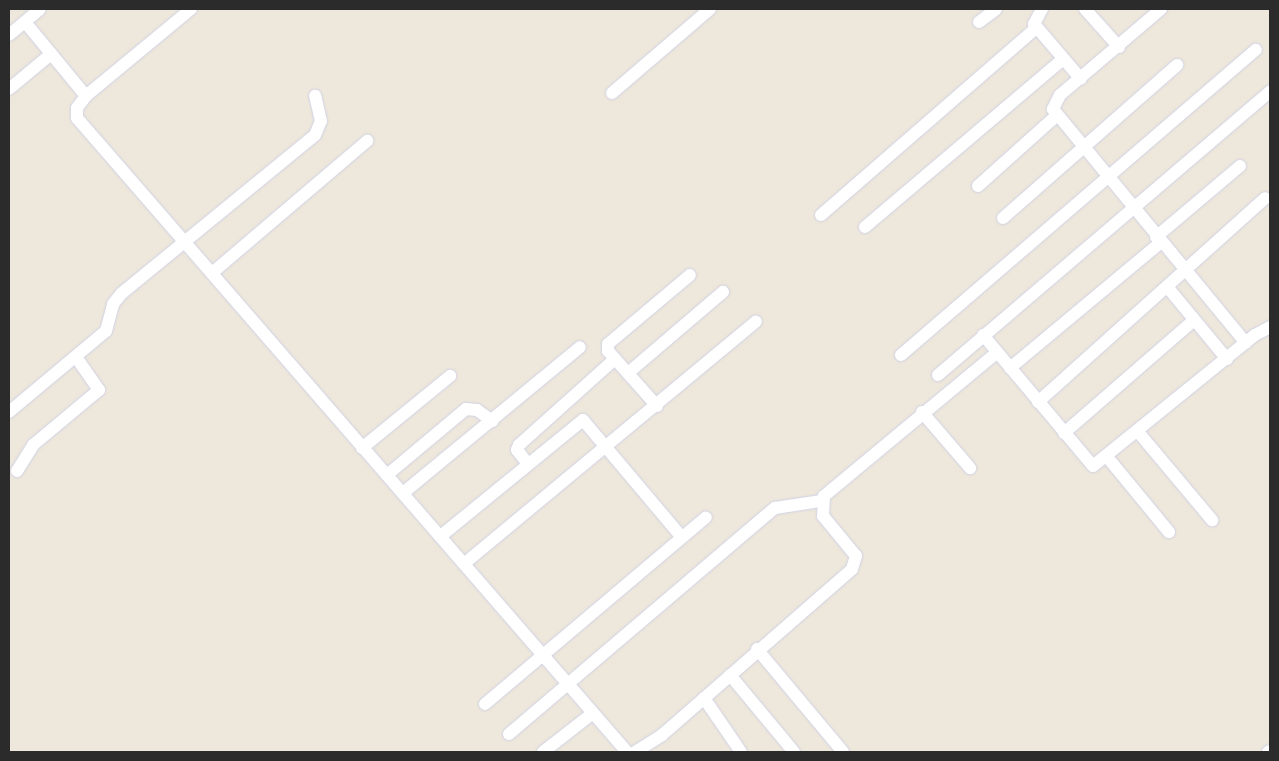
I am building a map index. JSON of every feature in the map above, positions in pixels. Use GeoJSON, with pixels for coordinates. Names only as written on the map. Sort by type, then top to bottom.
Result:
{"type":"FeatureCollection","features":[{"type":"Feature","properties":{"kind":"street"},"geometry":{"type":"LineString","coordinates":[[9,35],[40,9]]}},
{"type":"Feature","properties":{"kind":"street"},"geometry":{"type":"LineString","coordinates":[[612,93],[710,9]]}},
{"type":"Feature","properties":{"kind":"street"},"geometry":{"type":"LineString","coordinates":[[979,22],[996,9]]}},
{"type":"Feature","properties":{"kind":"street"},"geometry":{"type":"LineString","coordinates":[[1042,9],[1034,20],[1036,28],[1081,79]]}},
{"type":"Feature","properties":{"kind":"street"},"geometry":{"type":"LineString","coordinates":[[1085,9],[1119,47]]}},
{"type":"Feature","properties":{"kind":"street"},"geometry":{"type":"LineString","coordinates":[[188,10],[86,96],[77,108],[77,118],[362,448],[442,535],[592,713],[619,750]]}},
{"type":"Feature","properties":{"kind":"street"},"geometry":{"type":"LineString","coordinates":[[1156,10],[1119,47],[1056,100],[1056,115],[1109,177],[1185,274],[1246,343]]}},
{"type":"Feature","properties":{"kind":"street"},"geometry":{"type":"LineString","coordinates":[[25,22],[86,96]]}},
{"type":"Feature","properties":{"kind":"street"},"geometry":{"type":"LineString","coordinates":[[821,215],[1036,28]]}},
{"type":"Feature","properties":{"kind":"street"},"geometry":{"type":"LineString","coordinates":[[901,355],[1256,50]]}},
{"type":"Feature","properties":{"kind":"street"},"geometry":{"type":"LineString","coordinates":[[9,89],[51,54]]}},
{"type":"Feature","properties":{"kind":"street"},"geometry":{"type":"LineString","coordinates":[[865,227],[1063,59]]}},
{"type":"Feature","properties":{"kind":"street"},"geometry":{"type":"LineString","coordinates":[[1003,218],[1177,65]]}},
{"type":"Feature","properties":{"kind":"street"},"geometry":{"type":"LineString","coordinates":[[938,375],[1270,91]]}},
{"type":"Feature","properties":{"kind":"street"},"geometry":{"type":"LineString","coordinates":[[9,412],[106,332],[117,298],[315,135],[321,121],[315,96]]}},
{"type":"Feature","properties":{"kind":"street"},"geometry":{"type":"LineString","coordinates":[[978,186],[1056,115]]}},
{"type":"Feature","properties":{"kind":"street"},"geometry":{"type":"LineString","coordinates":[[212,274],[367,141]]}},
{"type":"Feature","properties":{"kind":"street"},"geometry":{"type":"LineString","coordinates":[[1010,368],[1240,166]]}},
{"type":"Feature","properties":{"kind":"street"},"geometry":{"type":"LineString","coordinates":[[1038,402],[1169,289],[1185,274],[1202,253],[1265,198]]}},
{"type":"Feature","properties":{"kind":"street"},"geometry":{"type":"LineString","coordinates":[[657,406],[615,359],[608,344],[690,275]]}},
{"type":"Feature","properties":{"kind":"street"},"geometry":{"type":"LineString","coordinates":[[1169,289],[1227,359]]}},
{"type":"Feature","properties":{"kind":"street"},"geometry":{"type":"LineString","coordinates":[[628,373],[722,292]]}},
{"type":"Feature","properties":{"kind":"street"},"geometry":{"type":"LineString","coordinates":[[1064,433],[1194,320]]}},
{"type":"Feature","properties":{"kind":"street"},"geometry":{"type":"LineString","coordinates":[[465,563],[608,447],[756,321]]}},
{"type":"Feature","properties":{"kind":"street"},"geometry":{"type":"LineString","coordinates":[[983,335],[996,353],[1093,466],[1108,458],[1246,343],[1270,328]]}},
{"type":"Feature","properties":{"kind":"street"},"geometry":{"type":"LineString","coordinates":[[404,493],[580,347]]}},
{"type":"Feature","properties":{"kind":"street"},"geometry":{"type":"LineString","coordinates":[[509,734],[775,508],[821,501],[922,412],[996,353]]}},
{"type":"Feature","properties":{"kind":"street"},"geometry":{"type":"LineString","coordinates":[[18,471],[33,445],[99,390],[76,358]]}},
{"type":"Feature","properties":{"kind":"street"},"geometry":{"type":"LineString","coordinates":[[528,464],[518,450],[519,445],[615,359]]}},
{"type":"Feature","properties":{"kind":"street"},"geometry":{"type":"LineString","coordinates":[[362,448],[450,376]]}},
{"type":"Feature","properties":{"kind":"street"},"geometry":{"type":"LineString","coordinates":[[387,475],[466,408],[492,421]]}},
{"type":"Feature","properties":{"kind":"street"},"geometry":{"type":"LineString","coordinates":[[922,412],[970,468]]}},
{"type":"Feature","properties":{"kind":"street"},"geometry":{"type":"LineString","coordinates":[[442,535],[583,420],[608,447],[680,535]]}},
{"type":"Feature","properties":{"kind":"street"},"geometry":{"type":"LineString","coordinates":[[1139,433],[1212,520]]}},
{"type":"Feature","properties":{"kind":"street"},"geometry":{"type":"LineString","coordinates":[[1108,458],[1169,532]]}},
{"type":"Feature","properties":{"kind":"street"},"geometry":{"type":"LineString","coordinates":[[635,752],[653,748],[757,649],[857,561],[823,516],[821,501]]}},
{"type":"Feature","properties":{"kind":"street"},"geometry":{"type":"LineString","coordinates":[[485,704],[641,575],[680,535],[706,517]]}},
{"type":"Feature","properties":{"kind":"street"},"geometry":{"type":"LineString","coordinates":[[757,649],[843,752]]}},
{"type":"Feature","properties":{"kind":"street"},"geometry":{"type":"LineString","coordinates":[[730,675],[794,752]]}},
{"type":"Feature","properties":{"kind":"street"},"geometry":{"type":"LineString","coordinates":[[704,698],[741,752]]}},
{"type":"Feature","properties":{"kind":"street"},"geometry":{"type":"LineString","coordinates":[[543,752],[592,713]]}}]}
